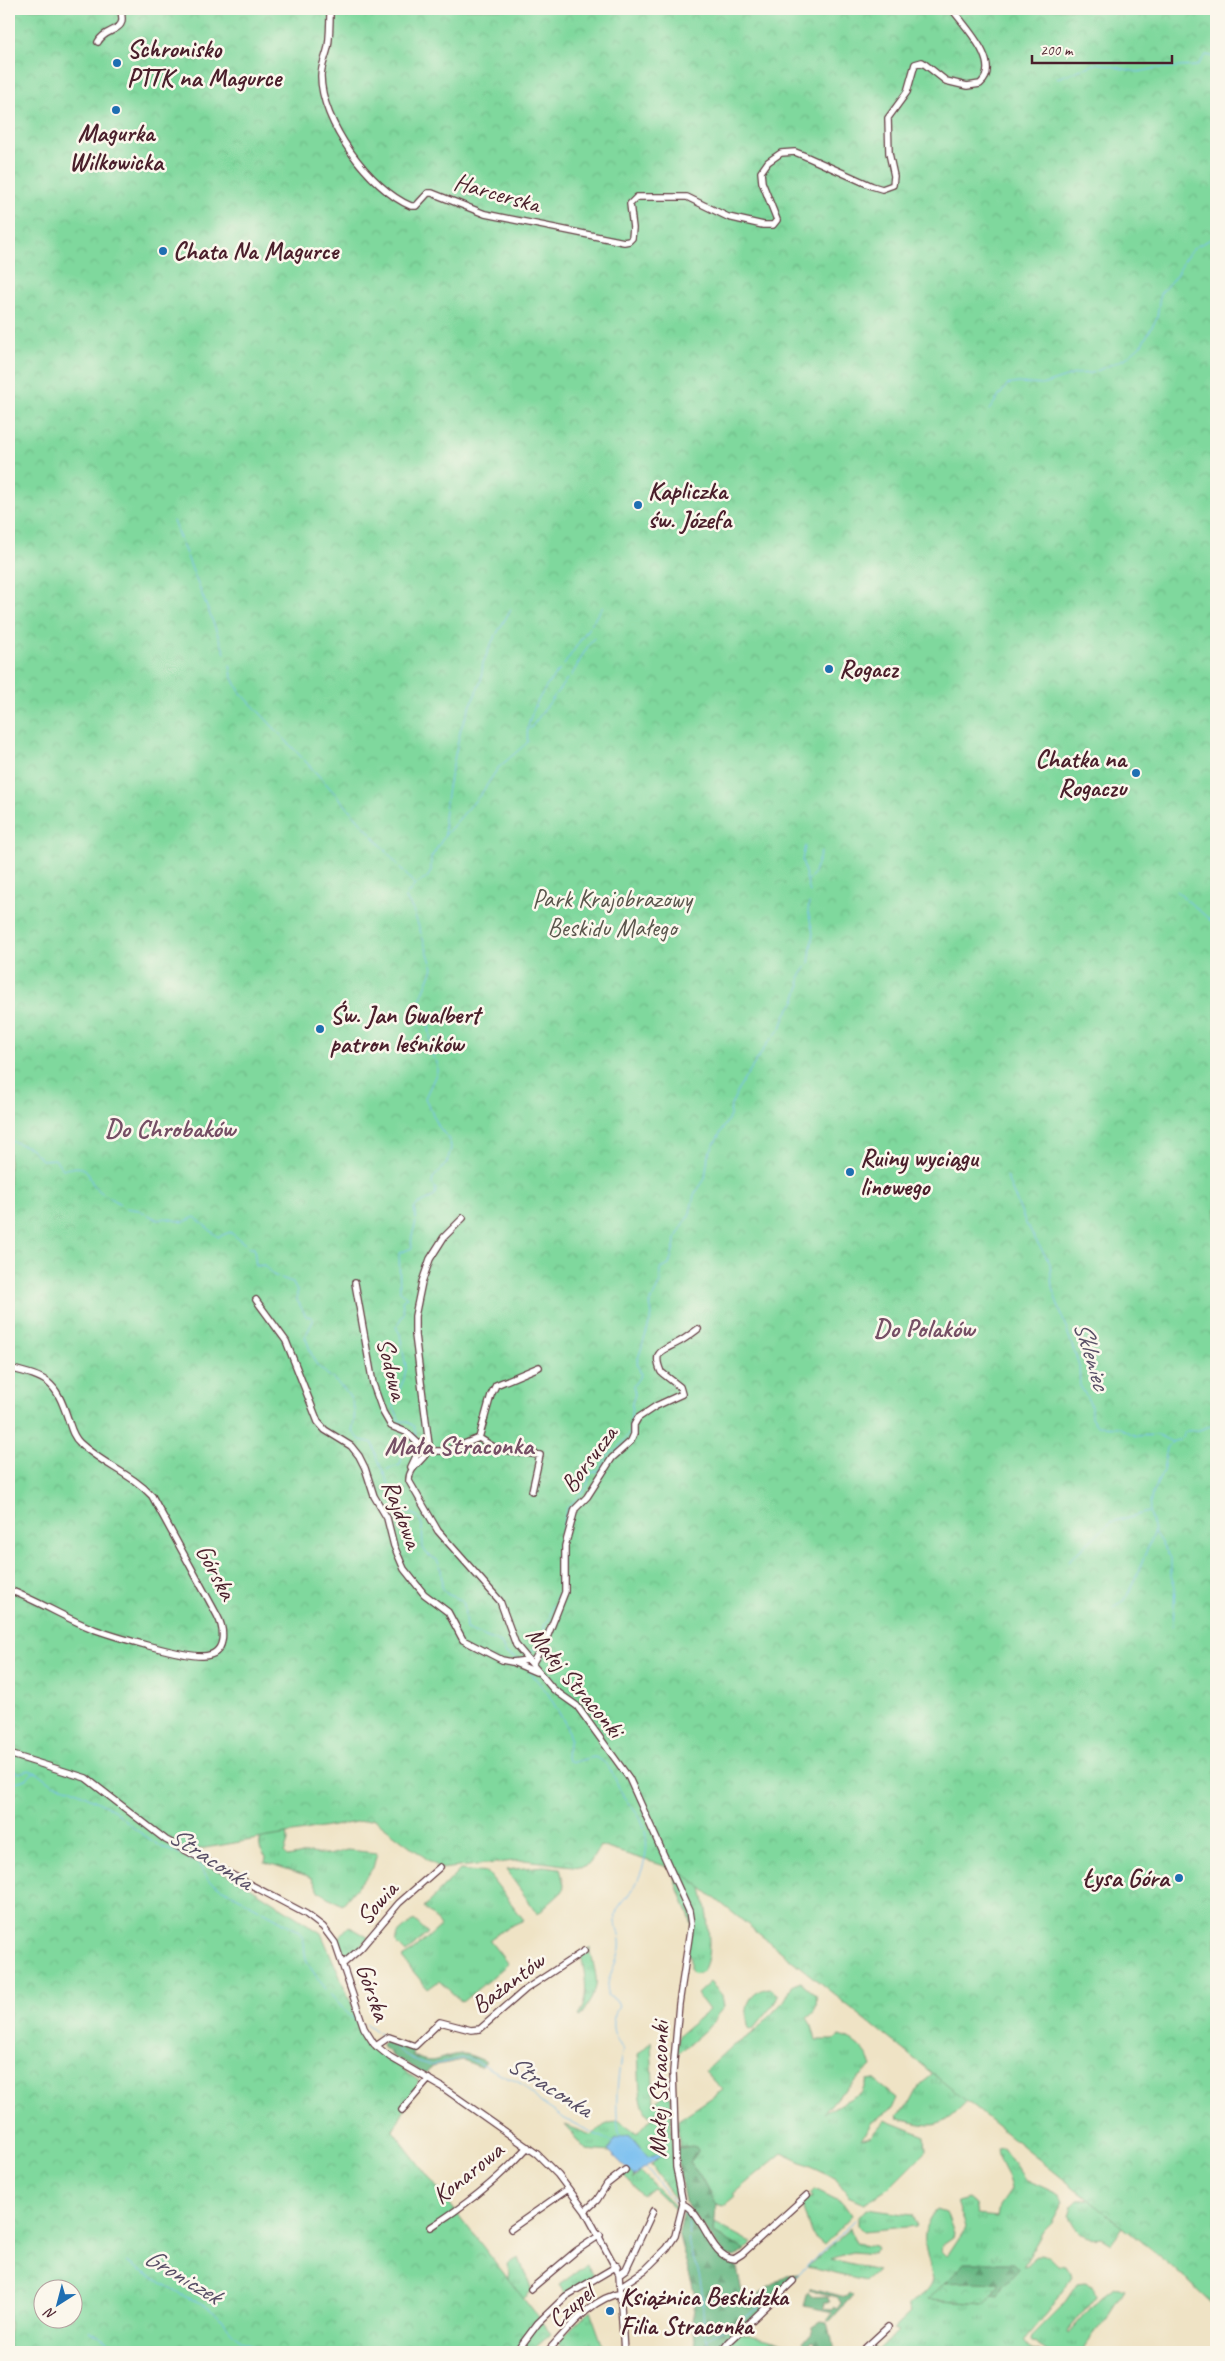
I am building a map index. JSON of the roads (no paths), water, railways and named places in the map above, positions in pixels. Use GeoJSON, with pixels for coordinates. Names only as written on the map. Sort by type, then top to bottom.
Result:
{"type":"FeatureCollection","features":[{"type":"Feature","properties":{"kind":"street"},"geometry":{"type":"LineString","coordinates":[[98,42],[101,36],[118,28],[121,24],[123,20],[120,9]]}},
{"type":"Feature","properties":{"kind":"street","name":"Harcerska"},"geometry":{"type":"LineString","coordinates":[[330,9],[329,44],[321,79],[331,115],[361,166],[382,189],[405,204],[416,206],[428,193],[432,193],[485,214],[624,242],[629,241],[633,235],[630,207],[631,200],[637,197],[687,197],[728,218],[763,225],[773,225],[777,220],[776,214],[762,182],[763,168],[768,162],[781,154],[795,152],[882,189],[893,185],[894,176],[889,153],[888,118],[907,92],[915,64],[922,62],[946,81],[966,86],[980,84],[986,75],[987,61],[982,49],[952,9]]}},
{"type":"Feature","properties":{"kind":"street"},"geometry":{"type":"LineString","coordinates":[[410,1472],[428,1451],[415,1335],[415,1316],[422,1282],[430,1259],[444,1237],[463,1218]]}},
{"type":"Feature","properties":{"kind":"street","name":"Sodowa"},"geometry":{"type":"LineString","coordinates":[[355,1282],[377,1399],[389,1424],[413,1437],[420,1444],[421,1449],[410,1472]]}},
{"type":"Feature","properties":{"kind":"street","name":"Rajdowa"},"geometry":{"type":"LineString","coordinates":[[256,1300],[286,1341],[318,1422],[324,1430],[351,1446],[362,1462],[374,1496],[387,1518],[396,1554],[409,1577],[429,1599],[448,1612],[462,1640],[468,1645],[492,1656],[514,1662],[538,1672]]}},
{"type":"Feature","properties":{"kind":"street","name":"Borsucza"},"geometry":{"type":"LineString","coordinates":[[528,1662],[546,1640],[565,1592],[565,1546],[575,1509],[587,1497],[612,1458],[630,1441],[638,1418],[656,1406],[682,1394],[680,1387],[660,1372],[658,1355],[662,1348],[676,1343],[698,1329]]}},
{"type":"Feature","properties":{"kind":"street"},"geometry":{"type":"LineString","coordinates":[[479,1438],[491,1395],[496,1385],[539,1367]]}},
{"type":"Feature","properties":{"kind":"street","name":"Górska"},"geometry":{"type":"LineString","coordinates":[[9,1368],[37,1376],[53,1386],[61,1397],[77,1440],[137,1482],[152,1496],[218,1615],[223,1628],[223,1638],[219,1648],[208,1655],[185,1654],[96,1630],[9,1590]]}},
{"type":"Feature","properties":{"kind":"street"},"geometry":{"type":"LineString","coordinates":[[428,1451],[446,1451],[479,1438]]}},
{"type":"Feature","properties":{"kind":"street"},"geometry":{"type":"LineString","coordinates":[[479,1438],[497,1449],[540,1455],[532,1491]]}},
{"type":"Feature","properties":{"kind":"street","name":"Małej Straconki"},"geometry":{"type":"LineString","coordinates":[[410,1472],[410,1485],[438,1531],[500,1601],[512,1639],[528,1662],[553,1688],[577,1706],[628,1778],[689,1911],[690,1924],[676,2027],[673,2077],[676,2167],[681,2208],[675,2236],[667,2248],[622,2290]]}},
{"type":"Feature","properties":{"kind":"street","name":"Rajdowa"},"geometry":{"type":"LineString","coordinates":[[514,1662],[528,1662]]}},
{"type":"Feature","properties":{"kind":"street","name":"Górska"},"geometry":{"type":"LineString","coordinates":[[9,1754],[86,1778],[166,1840],[306,1914],[320,1924],[332,1937],[364,2028],[376,2046],[395,2060],[430,2079],[528,2147],[546,2162],[585,2212],[600,2235],[619,2274],[622,2290],[624,2352]]}},
{"type":"Feature","properties":{"kind":"street","name":"Sowia"},"geometry":{"type":"LineString","coordinates":[[343,1964],[361,1948],[399,1903],[440,1867]]}},
{"type":"Feature","properties":{"kind":"street","name":"Bażantów"},"geometry":{"type":"LineString","coordinates":[[376,2046],[386,2039],[415,2046],[442,2022],[471,2030],[478,2030],[526,1989],[584,1951]]}},
{"type":"Feature","properties":{"kind":"street"},"geometry":{"type":"LineString","coordinates":[[402,2110],[430,2079]]}},
{"type":"Feature","properties":{"kind":"street","name":"Konarowa"},"geometry":{"type":"LineString","coordinates":[[430,2227],[452,2213],[494,2179],[528,2147]]}},
{"type":"Feature","properties":{"kind":"street"},"geometry":{"type":"LineString","coordinates":[[585,2212],[597,2200],[607,2184],[625,2170]]}},
{"type":"Feature","properties":{"kind":"street"},"geometry":{"type":"LineString","coordinates":[[511,2229],[568,2189]]}},
{"type":"Feature","properties":{"kind":"street"},"geometry":{"type":"LineString","coordinates":[[681,2208],[691,2209],[722,2254],[734,2259],[742,2254],[807,2194]]}},
{"type":"Feature","properties":{"kind":"street"},"geometry":{"type":"LineString","coordinates":[[619,2274],[626,2269],[653,2211]]}},
{"type":"Feature","properties":{"kind":"street"},"geometry":{"type":"LineString","coordinates":[[531,2289],[576,2251],[600,2235]]}},
{"type":"Feature","properties":{"kind":"street"},"geometry":{"type":"LineString","coordinates":[[520,2347],[538,2323],[566,2296],[616,2266]]}},
{"type":"Feature","properties":{"kind":"street"},"geometry":{"type":"LineString","coordinates":[[721,2352],[729,2342],[793,2282]]}},
{"type":"Feature","properties":{"kind":"street","name":"Czupel"},"geometry":{"type":"LineString","coordinates":[[547,2352],[579,2316],[622,2290]]}},
{"type":"Feature","properties":{"kind":"street"},"geometry":{"type":"LineString","coordinates":[[861,2352],[888,2327]]}},
{"type":"Feature","properties":{"kind":"water"},"geometry":{"type":"Polygon","coordinates":[[[629,2135],[648,2157],[659,2153],[661,2155],[634,2176],[608,2150],[614,2140],[629,2135]]]}},
{"type":"Feature","properties":{"kind":"waterway"},"geometry":{"type":"LineString","coordinates":[[1057,78],[1098,63],[1138,72],[1157,68],[1197,66],[1206,55],[1216,57]]}},
{"type":"Feature","properties":{"kind":"waterway"},"geometry":{"type":"LineString","coordinates":[[989,410],[1007,385],[1018,383],[1042,385],[1075,374],[1092,373],[1126,358],[1142,344],[1157,318],[1160,294],[1177,274],[1185,258],[1195,247],[1211,239],[1216,231]]}},
{"type":"Feature","properties":{"kind":"waterway"},"geometry":{"type":"LineString","coordinates":[[173,521],[225,653]]}},
{"type":"Feature","properties":{"kind":"waterway"},"geometry":{"type":"LineString","coordinates":[[564,665],[603,606]]}},
{"type":"Feature","properties":{"kind":"waterway"},"geometry":{"type":"LineString","coordinates":[[445,835],[444,818],[448,787],[461,728],[481,681],[483,663],[492,642],[511,609]]}},
{"type":"Feature","properties":{"kind":"waterway"},"geometry":{"type":"LineString","coordinates":[[571,676],[594,638]]}},
{"type":"Feature","properties":{"kind":"waterway"},"geometry":{"type":"LineString","coordinates":[[230,665],[232,676],[240,692],[329,787],[415,885]]}},
{"type":"Feature","properties":{"kind":"waterway"},"geometry":{"type":"LineString","coordinates":[[417,1440],[414,1426],[406,1421],[400,1422],[393,1405],[404,1379],[406,1368],[400,1334],[396,1327],[404,1313],[402,1301],[407,1297],[400,1291],[399,1253],[412,1248],[411,1241],[416,1221],[414,1209],[418,1204],[435,1196],[436,1189],[432,1184],[433,1178],[447,1163],[451,1148],[450,1141],[439,1127],[425,1098],[437,1072],[437,1062],[433,1057],[428,1020],[419,1003],[433,968],[413,910],[405,897],[415,885],[427,878],[431,871],[431,858],[445,835],[481,794],[498,768],[528,742],[527,733],[536,703],[560,670]]}},
{"type":"Feature","properties":{"kind":"waterway"},"geometry":{"type":"LineString","coordinates":[[530,729],[567,679]]}},
{"type":"Feature","properties":{"kind":"waterway"},"geometry":{"type":"LineString","coordinates":[[805,846],[802,860],[810,893]]}},
{"type":"Feature","properties":{"kind":"waterway"},"geometry":{"type":"LineString","coordinates":[[808,881],[814,873],[821,852]]}},
{"type":"Feature","properties":{"kind":"waterway"},"geometry":{"type":"LineString","coordinates":[[1176,891],[1216,925]]}},
{"type":"Feature","properties":{"kind":"waterway"},"geometry":{"type":"LineString","coordinates":[[555,1599],[561,1591],[558,1580],[562,1567],[560,1545],[567,1508],[586,1489],[591,1473],[600,1470],[608,1455],[619,1448],[630,1432],[632,1403],[635,1394],[633,1386],[641,1375],[637,1362],[652,1315],[650,1303],[660,1283],[660,1269],[669,1265],[677,1236],[690,1213],[694,1195],[705,1179],[708,1155],[730,1116],[731,1105],[740,1086],[767,1044],[781,1028],[786,1014],[795,1001],[800,986],[799,978],[809,963],[813,933],[808,911],[809,903]]}},
{"type":"Feature","properties":{"kind":"waterway"},"geometry":{"type":"LineString","coordinates":[[9,1140],[30,1148],[42,1160],[55,1159],[63,1169],[77,1167],[85,1169],[96,1188],[124,1208],[139,1210],[158,1220],[165,1218],[184,1222],[195,1217],[218,1237],[230,1232],[250,1248],[254,1248],[256,1266],[264,1265],[273,1275],[292,1282],[297,1291],[297,1300],[306,1316],[311,1317],[313,1321],[305,1337],[317,1365],[346,1392],[351,1400],[354,1408],[352,1431],[360,1440],[373,1443],[396,1508],[417,1516],[422,1525],[423,1548],[427,1554],[437,1560],[441,1568],[442,1587],[447,1594],[461,1600],[464,1604],[466,1629],[501,1643],[506,1654],[519,1659]]}},
{"type":"Feature","properties":{"kind":"waterway","name":"Skleniec"},"geometry":{"type":"LineString","coordinates":[[1006,1176],[1027,1226],[1050,1263],[1052,1288],[1079,1365],[1080,1385],[1091,1405],[1091,1417],[1097,1426],[1118,1427],[1136,1436],[1158,1435],[1172,1442],[1180,1439],[1186,1431],[1199,1430],[1216,1424]]}},
{"type":"Feature","properties":{"kind":"waterway"},"geometry":{"type":"LineString","coordinates":[[1113,1608],[1125,1600],[1138,1573],[1154,1531],[1149,1512],[1152,1494],[1163,1471],[1167,1448],[1172,1442]]}},
{"type":"Feature","properties":{"kind":"waterway"},"geometry":{"type":"LineString","coordinates":[[385,1470],[400,1465],[403,1452],[416,1444]]}},
{"type":"Feature","properties":{"kind":"waterway"},"geometry":{"type":"LineString","coordinates":[[1068,1561],[1111,1522],[1148,1512]]}},
{"type":"Feature","properties":{"kind":"waterway"},"geometry":{"type":"LineString","coordinates":[[1154,1532],[1171,1558],[1171,1576],[1175,1586],[1173,1626]]}},
{"type":"Feature","properties":{"kind":"waterway"},"geometry":{"type":"LineString","coordinates":[[528,1656],[545,1633],[544,1626],[549,1620],[553,1605]]}},
{"type":"Feature","properties":{"kind":"waterway"},"geometry":{"type":"LineString","coordinates":[[529,1671],[547,1692],[566,1725],[570,1739],[566,1754],[568,1760],[573,1762],[594,1757],[600,1759],[611,1771],[624,1797],[641,1819],[645,1830],[646,1853],[643,1868],[633,1889],[617,1910],[616,1924],[620,1938],[620,1948],[607,1987],[607,1995],[617,2001],[619,2006],[614,2019],[613,2029],[623,2050],[617,2094],[617,2118],[620,2138]]}},
{"type":"Feature","properties":{"kind":"waterway","name":"Straconka"},"geometry":{"type":"LineString","coordinates":[[9,1769],[19,1773],[28,1770],[40,1774],[53,1784],[70,1788],[114,1810],[135,1829],[160,1846],[198,1863],[209,1881],[297,1930],[304,1941],[306,1957],[310,1967],[339,2004],[359,2023]]}},
{"type":"Feature","properties":{"kind":"waterway"},"geometry":{"type":"LineString","coordinates":[[9,1784],[26,1779],[33,1773]]}},
{"type":"Feature","properties":{"kind":"waterway","name":"Straconka"},"geometry":{"type":"LineString","coordinates":[[366,2024],[384,2037]]}},
{"type":"Feature","properties":{"kind":"waterway","name":"Straconka"},"geometry":{"type":"LineString","coordinates":[[387,2040],[403,2053],[423,2063],[436,2064],[468,2058],[524,2085],[540,2102],[565,2119],[613,2143]]}},
{"type":"Feature","properties":{"kind":"waterway","name":"Straconka"},"geometry":{"type":"LineString","coordinates":[[645,2166],[679,2207]]}},
{"type":"Feature","properties":{"kind":"waterway","name":"Straconka"},"geometry":{"type":"LineString","coordinates":[[683,2212],[689,2227],[691,2254],[700,2279],[705,2334],[711,2352]]}},
{"type":"Feature","properties":{"kind":"waterway"},"geometry":{"type":"LineString","coordinates":[[793,2279],[855,2221]]}},
{"type":"Feature","properties":{"kind":"waterway","name":"Groniczek"},"geometry":{"type":"LineString","coordinates":[[126,2262],[184,2296],[210,2307],[241,2341],[271,2352]]}},
{"type":"Feature","properties":{"kind":"waterway"},"geometry":{"type":"LineString","coordinates":[[707,2340],[716,2333],[740,2321],[772,2298]]}},
{"type":"Feature","properties":{"kind":"waterway"},"geometry":{"type":"LineString","coordinates":[[89,2330],[126,2352]]}},
{"type":"Feature","properties":{"kind":"waterway","name":"Groniczek"},"geometry":{"type":"LineString","coordinates":[[425,2352],[436,2350]]}},
{"type":"Feature","properties":{"kind":"place","name":"Schronisko PTTK na Magurce"},"geometry":{"type":"Point","coordinates":[117,63]}},
{"type":"Feature","properties":{"kind":"place","name":"Magurka Wilkowicka"},"geometry":{"type":"Point","coordinates":[116,110]}},
{"type":"Feature","properties":{"kind":"place","name":"Chata Na Magurce"},"geometry":{"type":"Point","coordinates":[163,251]}},
{"type":"Feature","properties":{"kind":"place","name":"Kapliczka św. Józefa"},"geometry":{"type":"Point","coordinates":[638,505]}},
{"type":"Feature","properties":{"kind":"place","name":"Rogacz"},"geometry":{"type":"Point","coordinates":[829,669]}},
{"type":"Feature","properties":{"kind":"place","name":"Chatka na Rogaczu"},"geometry":{"type":"Point","coordinates":[1136,773]}},
{"type":"Feature","properties":{"kind":"place","name":"Św. Jan Gwalbert patron leśników"},"geometry":{"type":"Point","coordinates":[320,1029]}},
{"type":"Feature","properties":{"kind":"place","name":"Ruiny wyciągu linowego"},"geometry":{"type":"Point","coordinates":[850,1172]}},
{"type":"Feature","properties":{"kind":"place","name":"Łysa Góra"},"geometry":{"type":"Point","coordinates":[1179,1878]}},
{"type":"Feature","properties":{"kind":"place","name":"Książnica Beskidzka Filia Straconka"},"geometry":{"type":"Point","coordinates":[610,2311]}},
{"type":"Feature","properties":{"kind":"district","name":"Do Chrobaków"},"geometry":{"type":"Point","coordinates":[170,1128]}},
{"type":"Feature","properties":{"kind":"district","name":"Do Polaków"},"geometry":{"type":"Point","coordinates":[924,1328]}},
{"type":"Feature","properties":{"kind":"district","name":"Mała Straconka"},"geometry":{"type":"Point","coordinates":[459,1445]}},
{"type":"Feature","properties":{"kind":"park label","name":"Park Krajobrazowy Beskidu Małego"},"geometry":{"type":"Point","coordinates":[612,914]}}]}
